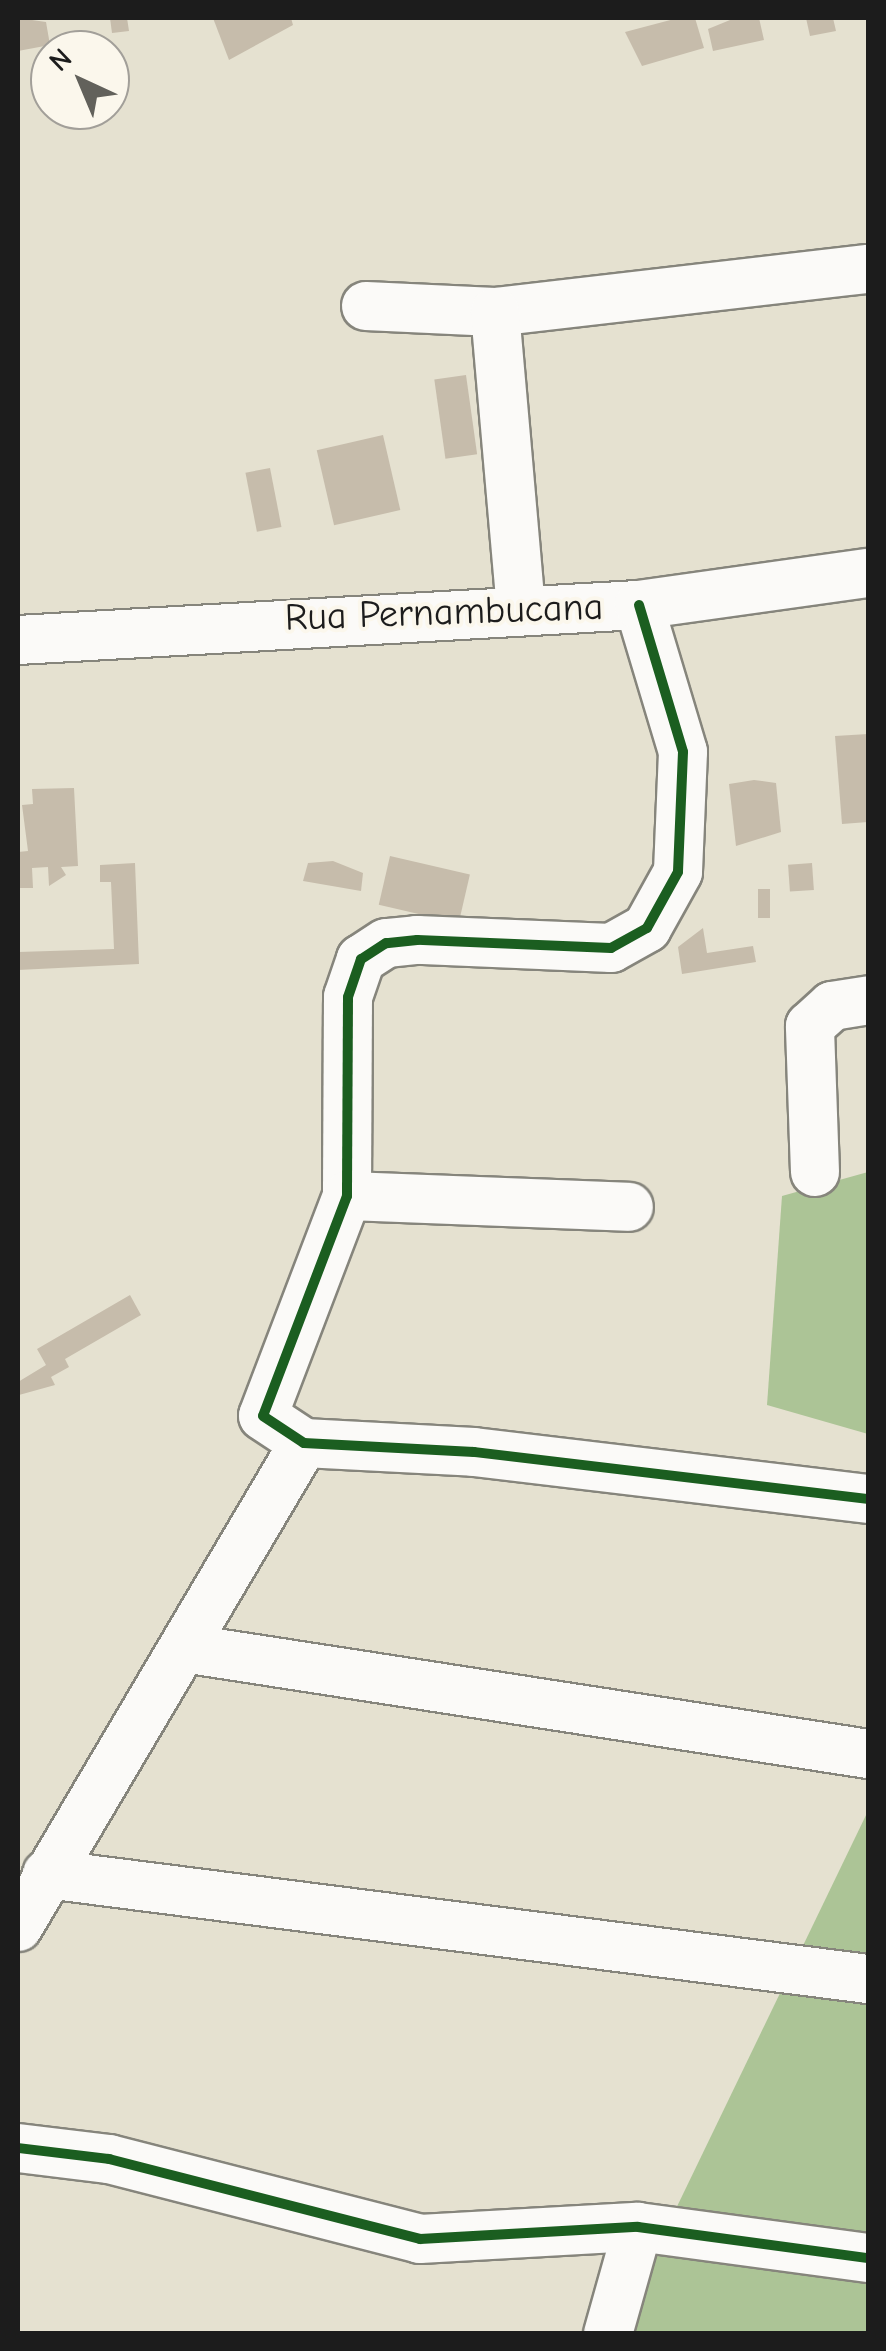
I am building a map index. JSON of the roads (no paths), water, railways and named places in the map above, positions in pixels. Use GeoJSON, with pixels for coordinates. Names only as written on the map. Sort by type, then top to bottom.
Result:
{"type":"FeatureCollection","features":[{"type":"Feature","properties":{"kind":"street"},"geometry":{"type":"LineString","coordinates":[[366,306],[495,312],[868,269]]}},
{"type":"Feature","properties":{"kind":"street"},"geometry":{"type":"LineString","coordinates":[[495,312],[521,610]]}},
{"type":"Feature","properties":{"kind":"street","name":"Rua Pernambucana"},"geometry":{"type":"LineString","coordinates":[[18,640],[639,605],[868,574]]}},
{"type":"Feature","properties":{"kind":"street"},"geometry":{"type":"LineString","coordinates":[[639,605],[683,752],[678,872],[647,928],[611,948],[417,940],[386,943],[361,959],[348,996],[347,1196],[263,1416],[304,1443],[474,1452],[868,1499]]}},
{"type":"Feature","properties":{"kind":"street"},"geometry":{"type":"LineString","coordinates":[[815,1172],[810,1026],[832,1006],[868,1000]]}},
{"type":"Feature","properties":{"kind":"street"},"geometry":{"type":"LineString","coordinates":[[347,1196],[629,1207]]}},
{"type":"Feature","properties":{"kind":"street"},"geometry":{"type":"LineString","coordinates":[[18,1926],[190,1648],[304,1443]]}},
{"type":"Feature","properties":{"kind":"street"},"geometry":{"type":"LineString","coordinates":[[190,1648],[868,1754]]}},
{"type":"Feature","properties":{"kind":"street"},"geometry":{"type":"LineString","coordinates":[[47,1874],[868,1979]]}},
{"type":"Feature","properties":{"kind":"street"},"geometry":{"type":"LineString","coordinates":[[18,2148],[109,2159],[420,2239],[638,2227],[868,2258]]}},
{"type":"Feature","properties":{"kind":"street"},"geometry":{"type":"LineString","coordinates":[[608,2334],[638,2227]]}}]}
